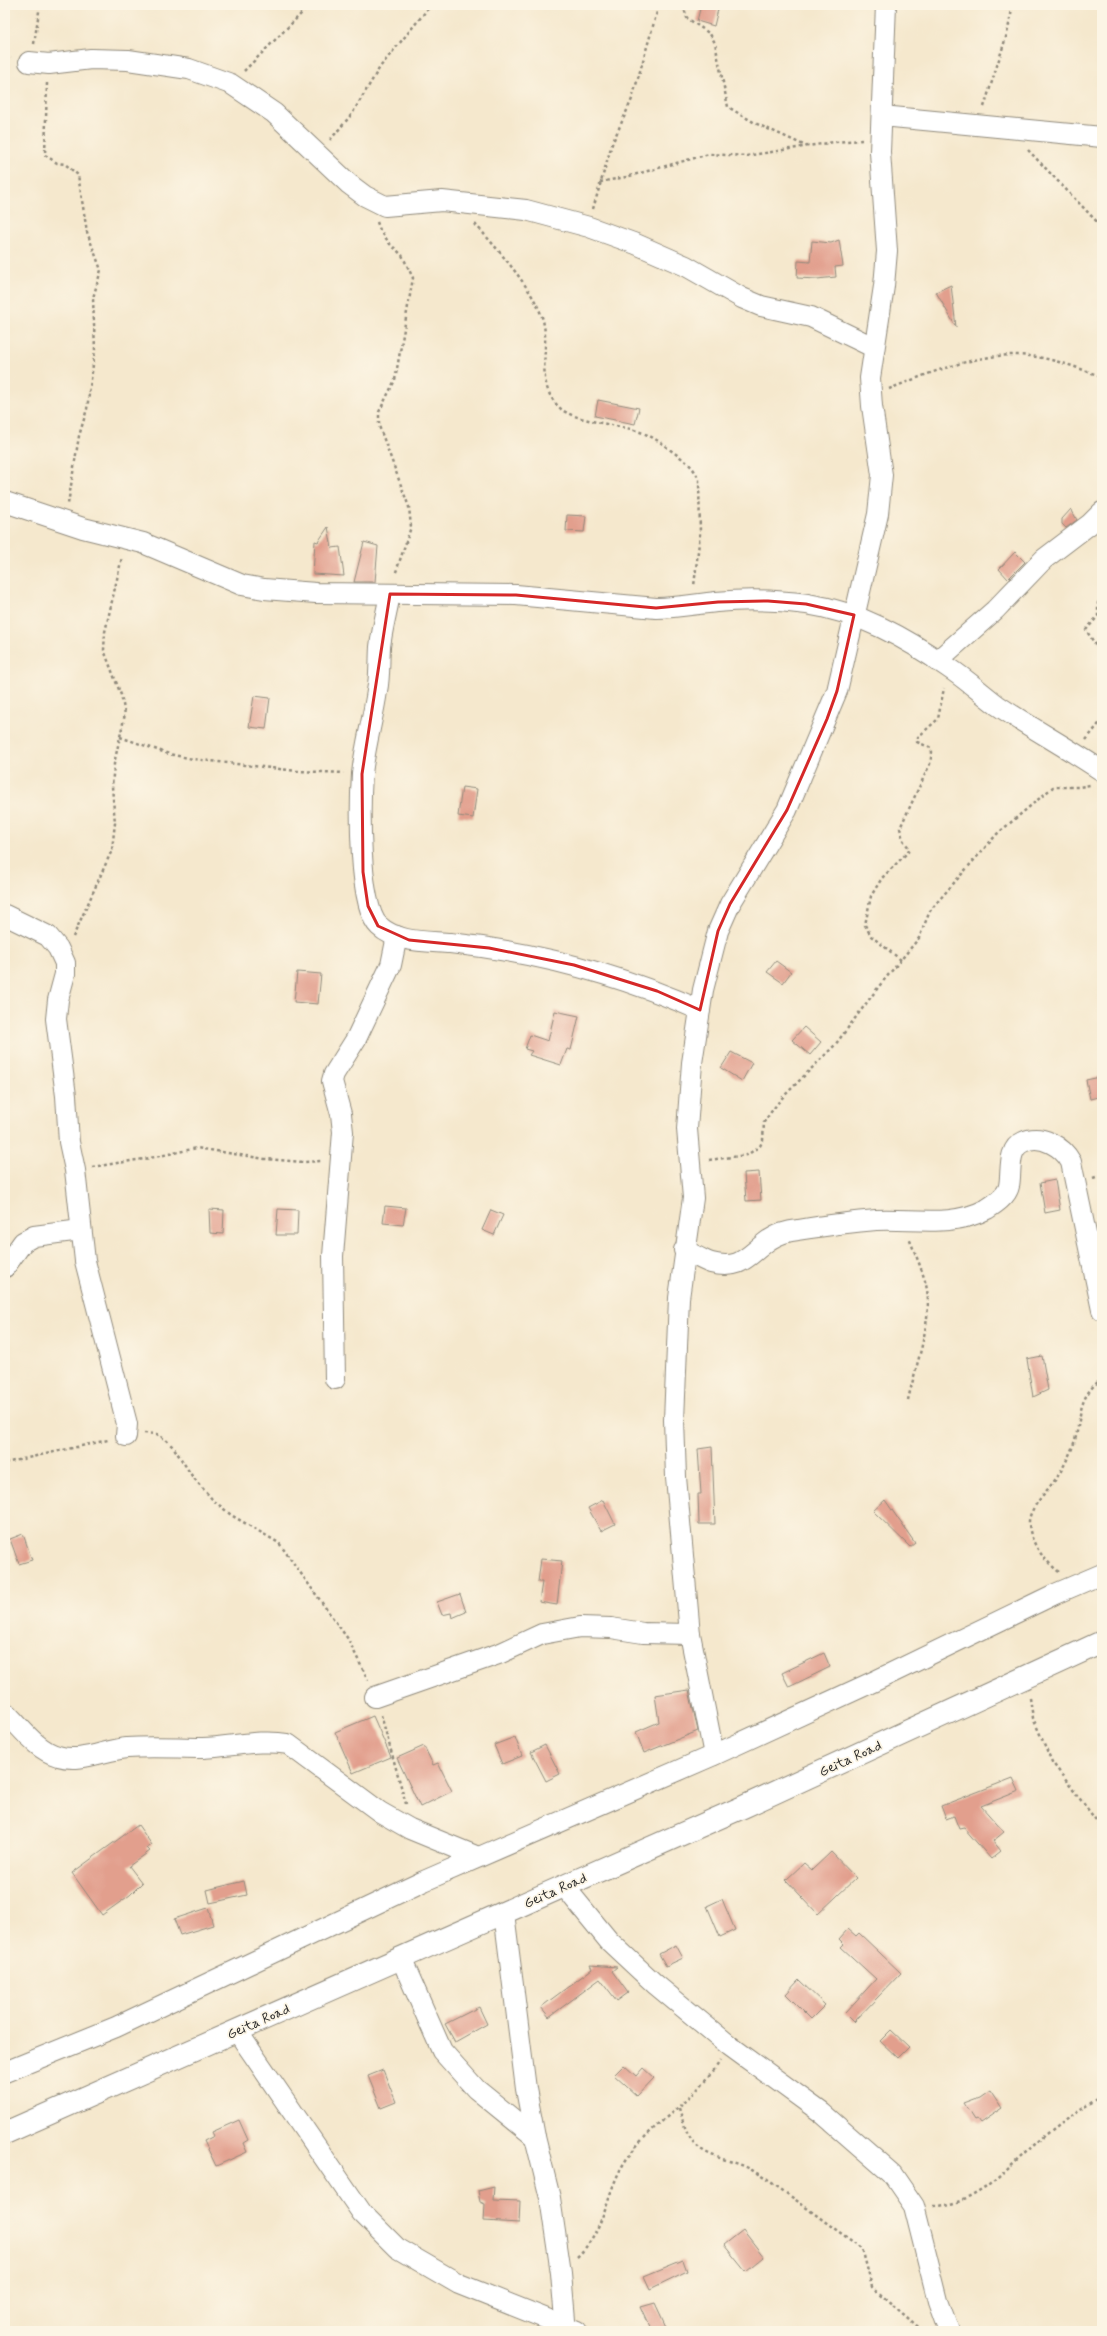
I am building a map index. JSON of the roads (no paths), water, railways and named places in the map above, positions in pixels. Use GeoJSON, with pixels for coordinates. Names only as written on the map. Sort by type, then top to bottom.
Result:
{"type":"FeatureCollection","features":[{"type":"Feature","properties":{"kind":"highway","name":"Geita Road"},"geometry":{"type":"LineString","coordinates":[[5,2133],[504,1913],[1102,1642]]}},
{"type":"Feature","properties":{"kind":"street"},"geometry":{"type":"LineString","coordinates":[[714,1755],[690,1634],[676,1476],[674,1420],[679,1298],[684,1250],[693,1198],[688,1122],[692,1063],[703,990],[721,924],[730,904],[787,810],[827,719],[837,691],[854,615],[872,548],[878,514],[882,475],[870,378],[873,347],[884,286],[887,251],[881,186],[881,138],[886,5]]}},
{"type":"Feature","properties":{"kind":"street"},"geometry":{"type":"LineString","coordinates":[[29,62],[49,64],[91,59],[128,60],[189,69],[231,84],[274,113],[349,184],[376,202],[385,206],[442,201],[526,210],[589,227],[636,244],[686,266],[742,298],[761,306],[811,317],[873,347]]}},
{"type":"Feature","properties":{"kind":"street"},"geometry":{"type":"LineString","coordinates":[[882,116],[1102,137]]}},
{"type":"Feature","properties":{"kind":"street"},"geometry":{"type":"LineString","coordinates":[[5,502],[65,523],[126,539],[170,553],[242,584],[264,589],[390,594],[516,595],[656,608],[692,606],[718,602],[768,601],[806,604],[854,615],[904,638],[943,664],[997,704],[1076,754],[1100,777]]}},
{"type":"Feature","properties":{"kind":"street"},"geometry":{"type":"LineString","coordinates":[[943,664],[1044,560],[1090,524],[1102,512]]}},
{"type":"Feature","properties":{"kind":"street"},"geometry":{"type":"LineString","coordinates":[[390,594],[380,645],[378,689],[362,774],[363,865],[368,906],[371,916],[378,926],[409,940],[517,953],[574,965],[657,990],[700,1010]]}},
{"type":"Feature","properties":{"kind":"street"},"geometry":{"type":"LineString","coordinates":[[5,915],[48,936],[58,948],[65,963],[65,974],[58,1000],[56,1019],[66,1096],[69,1142],[75,1170],[85,1261],[127,1424],[126,1436]]}},
{"type":"Feature","properties":{"kind":"street"},"geometry":{"type":"LineString","coordinates":[[335,1379],[333,1256],[343,1132],[342,1114],[332,1081],[334,1074],[356,1039],[391,965],[398,936]]}},
{"type":"Feature","properties":{"kind":"street"},"geometry":{"type":"LineString","coordinates":[[684,1250],[710,1262],[736,1264],[746,1259],[770,1240],[783,1233],[877,1220],[937,1222],[961,1218],[986,1209],[1003,1197],[1009,1186],[1011,1157],[1021,1142],[1030,1139],[1042,1140],[1058,1146],[1066,1152],[1071,1162],[1102,1310]]}},
{"type":"Feature","properties":{"kind":"street"},"geometry":{"type":"LineString","coordinates":[[5,1267],[24,1242],[34,1236],[81,1230]]}},
{"type":"Feature","properties":{"kind":"street"},"geometry":{"type":"LineString","coordinates":[[5,2072],[116,2027],[424,1880],[714,1755],[1102,1574]]}},
{"type":"Feature","properties":{"kind":"street"},"geometry":{"type":"LineString","coordinates":[[375,1697],[501,1653],[542,1634],[580,1627],[611,1628],[643,1633],[690,1634]]}},
{"type":"Feature","properties":{"kind":"street"},"geometry":{"type":"LineString","coordinates":[[5,1712],[41,1749],[58,1757],[81,1758],[125,1748],[204,1748],[245,1743],[276,1742],[288,1744],[380,1812],[410,1829],[478,1857]]}},
{"type":"Feature","properties":{"kind":"street"},"geometry":{"type":"LineString","coordinates":[[564,1886],[609,1941],[655,1984],[730,2046],[859,2143],[892,2174],[914,2206],[938,2301],[949,2331]]}},
{"type":"Feature","properties":{"kind":"street"},"geometry":{"type":"LineString","coordinates":[[504,1913],[526,2089],[535,2137],[550,2198],[569,2330]]}},
{"type":"Feature","properties":{"kind":"street"},"geometry":{"type":"LineString","coordinates":[[401,1958],[442,2051],[476,2089],[535,2137]]}},
{"type":"Feature","properties":{"kind":"street"},"geometry":{"type":"LineString","coordinates":[[237,2031],[362,2213],[397,2248],[459,2284],[569,2330]]}}]}
